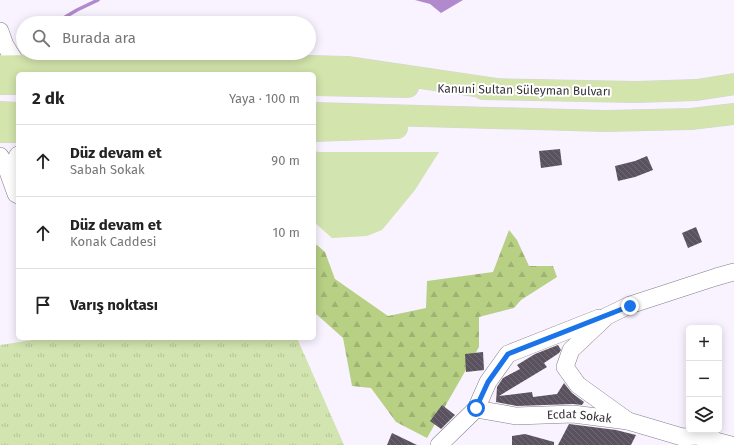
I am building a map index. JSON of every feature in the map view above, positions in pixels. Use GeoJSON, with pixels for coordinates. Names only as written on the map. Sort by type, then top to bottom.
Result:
{"type":"FeatureCollection","features":[{"type":"Feature","properties":{"kind":"main road"},"geometry":{"type":"LineString","coordinates":[[33,72],[196,63],[347,67],[496,89]]}},
{"type":"Feature","properties":{"kind":"main road"},"geometry":{"type":"LineString","coordinates":[[0,84],[15,73]]}},
{"type":"Feature","properties":{"kind":"main road","name":"Kanuni Sultan Süleyman Bulvarı"},"geometry":{"type":"LineString","coordinates":[[316,85],[636,92],[697,90],[734,84]]}},
{"type":"Feature","properties":{"kind":"main road"},"geometry":{"type":"LineString","coordinates":[[0,112],[16,113]]}},
{"type":"Feature","properties":{"kind":"main road"},"geometry":{"type":"LineString","coordinates":[[316,113],[613,121],[691,119],[734,114]]}},
{"type":"Feature","properties":{"kind":"main road"},"geometry":{"type":"LineString","coordinates":[[316,130],[411,128],[513,118]]}},
{"type":"Feature","properties":{"kind":"main road"},"geometry":{"type":"LineString","coordinates":[[0,132],[16,132]]}},
{"type":"Feature","properties":{"kind":"street"},"geometry":{"type":"LineString","coordinates":[[0,31],[15,73]]}},
{"type":"Feature","properties":{"kind":"street"},"geometry":{"type":"LineString","coordinates":[[0,156],[6,166],[16,192]]}},
{"type":"Feature","properties":{"kind":"street"},"geometry":{"type":"LineString","coordinates":[[439,445],[476,408],[488,382],[508,354],[630,306],[734,272]]}},
{"type":"Feature","properties":{"kind":"street"},"geometry":{"type":"LineString","coordinates":[[607,316],[571,350],[565,367],[578,385],[628,421]]}},
{"type":"Feature","properties":{"kind":"street","name":"Ecdat Sokak"},"geometry":{"type":"LineString","coordinates":[[476,408],[516,416],[574,414],[628,421],[682,437],[697,436],[731,445]]}},
{"type":"Feature","properties":{"kind":"green space"},"geometry":{"type":"Polygon","coordinates":[[[316,151],[439,152],[415,190],[382,230],[367,236],[332,238],[316,224],[316,151]]]}},
{"type":"Feature","properties":{"kind":"green space"},"geometry":{"type":"Polygon","coordinates":[[[509,230],[517,240],[529,266],[553,266],[557,277],[521,300],[514,308],[479,317],[479,347],[427,438],[396,422],[371,388],[352,386],[343,338],[316,314],[317,245],[325,252],[335,279],[388,316],[426,308],[427,281],[493,272],[509,230]]]}},
{"type":"Feature","properties":{"kind":"green space"},"geometry":{"type":"Polygon","coordinates":[[[33,340],[298,340],[344,445],[0,445],[0,345],[33,340]]]}},
{"type":"Feature","properties":{"kind":"shaded area"},"geometry":{"type":"Polygon","coordinates":[[[415,0],[463,0],[441,13],[430,4],[415,0]]]}},
{"type":"Feature","properties":{"kind":"building"},"geometry":{"type":"Polygon","coordinates":[[[560,149],[562,165],[541,168],[539,151],[560,149]]]}},
{"type":"Feature","properties":{"kind":"building"},"geometry":{"type":"Polygon","coordinates":[[[647,156],[653,170],[635,177],[618,181],[615,166],[647,156]]]}},
{"type":"Feature","properties":{"kind":"building"},"geometry":{"type":"Polygon","coordinates":[[[696,227],[702,242],[688,248],[682,233],[696,227]]]}},
{"type":"Feature","properties":{"kind":"building"},"geometry":{"type":"Polygon","coordinates":[[[558,345],[561,350],[544,363],[547,367],[499,396],[532,392],[533,397],[557,394],[564,383],[572,393],[584,402],[582,405],[517,406],[496,402],[497,387],[503,378],[520,369],[517,365],[535,354],[558,345]]]}},
{"type":"Feature","properties":{"kind":"building"},"geometry":{"type":"Polygon","coordinates":[[[483,352],[484,370],[466,372],[465,354],[483,352]]]}},
{"type":"Feature","properties":{"kind":"building"},"geometry":{"type":"Polygon","coordinates":[[[442,405],[455,415],[441,429],[430,421],[442,405]]]}},
{"type":"Feature","properties":{"kind":"building"},"geometry":{"type":"Polygon","coordinates":[[[569,424],[616,430],[636,435],[631,445],[558,445],[569,424]]]}},
{"type":"Feature","properties":{"kind":"building"},"geometry":{"type":"Polygon","coordinates":[[[392,433],[417,445],[387,445],[392,433]]]}},
{"type":"Feature","properties":{"kind":"building"},"geometry":{"type":"Polygon","coordinates":[[[525,434],[554,442],[554,445],[512,445],[512,436],[525,434]]]}},
{"type":"Feature","properties":{"kind":"waterway"},"geometry":{"type":"LineString","coordinates":[[67,16],[98,0]]}},
{"type":"Feature","properties":{"kind":"route"},"geometry":{"type":"LineString","coordinates":[[476,408],[488,382],[508,354],[630,306]]}}]}
